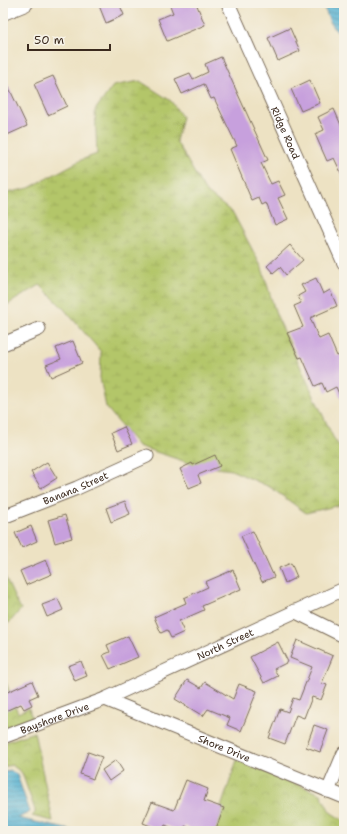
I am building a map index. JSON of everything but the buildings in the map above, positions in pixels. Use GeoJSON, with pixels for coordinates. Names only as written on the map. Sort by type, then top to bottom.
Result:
{"type":"FeatureCollection","features":[{"type":"Feature","properties":{"kind":"street"},"geometry":{"type":"LineString","coordinates":[[3,12],[25,3]]}},
{"type":"Feature","properties":{"kind":"street","name":"Ridge Road"},"geometry":{"type":"LineString","coordinates":[[228,3],[344,263]]}},
{"type":"Feature","properties":{"kind":"street"},"geometry":{"type":"LineString","coordinates":[[3,344],[39,329]]}},
{"type":"Feature","properties":{"kind":"street","name":"Banana Street"},"geometry":{"type":"LineString","coordinates":[[3,517],[77,488],[147,456]]}},
{"type":"Feature","properties":{"kind":"street","name":"North Street"},"geometry":{"type":"LineString","coordinates":[[105,699],[344,589]]}},
{"type":"Feature","properties":{"kind":"street"},"geometry":{"type":"LineString","coordinates":[[294,611],[344,636]]}},
{"type":"Feature","properties":{"kind":"street","name":"Bayshore Drive"},"geometry":{"type":"LineString","coordinates":[[3,737],[105,699]]}},
{"type":"Feature","properties":{"kind":"street","name":"Shore Drive"},"geometry":{"type":"LineString","coordinates":[[105,699],[344,797]]}},
{"type":"Feature","properties":{"kind":"street"},"geometry":{"type":"LineString","coordinates":[[328,791],[344,753]]}},
{"type":"Feature","properties":{"kind":"green space"},"geometry":{"type":"Polygon","coordinates":[[[140,81],[171,101],[182,117],[176,141],[205,191],[233,213],[262,268],[276,314],[333,437],[344,453],[344,504],[306,513],[270,487],[231,470],[195,465],[138,446],[106,407],[100,378],[101,352],[64,309],[40,285],[10,303],[3,309],[3,194],[29,188],[81,160],[97,154],[95,110],[113,86],[140,81]]]}},
{"type":"Feature","properties":{"kind":"green space"},"geometry":{"type":"Polygon","coordinates":[[[3,572],[21,609],[10,622],[3,625],[3,572]]]}},
{"type":"Feature","properties":{"kind":"green space"},"geometry":{"type":"Polygon","coordinates":[[[3,675],[18,713],[29,708],[32,720],[3,731],[3,675]]]}},
{"type":"Feature","properties":{"kind":"green space"},"geometry":{"type":"Polygon","coordinates":[[[34,732],[53,821],[32,816],[35,813],[35,810],[22,773],[12,765],[3,767],[3,743],[34,732]]]}},
{"type":"Feature","properties":{"kind":"green space"},"geometry":{"type":"Polygon","coordinates":[[[237,760],[321,794],[330,812],[344,821],[344,831],[213,831],[237,760]]]}},
{"type":"Feature","properties":{"kind":"water"},"geometry":{"type":"Polygon","coordinates":[[[324,3],[344,3],[344,36],[333,28],[325,10],[324,3]]]}},
{"type":"Feature","properties":{"kind":"water"},"geometry":{"type":"Polygon","coordinates":[[[10,770],[17,775],[30,812],[18,818],[75,831],[3,831],[3,772],[10,770]]]}}]}
